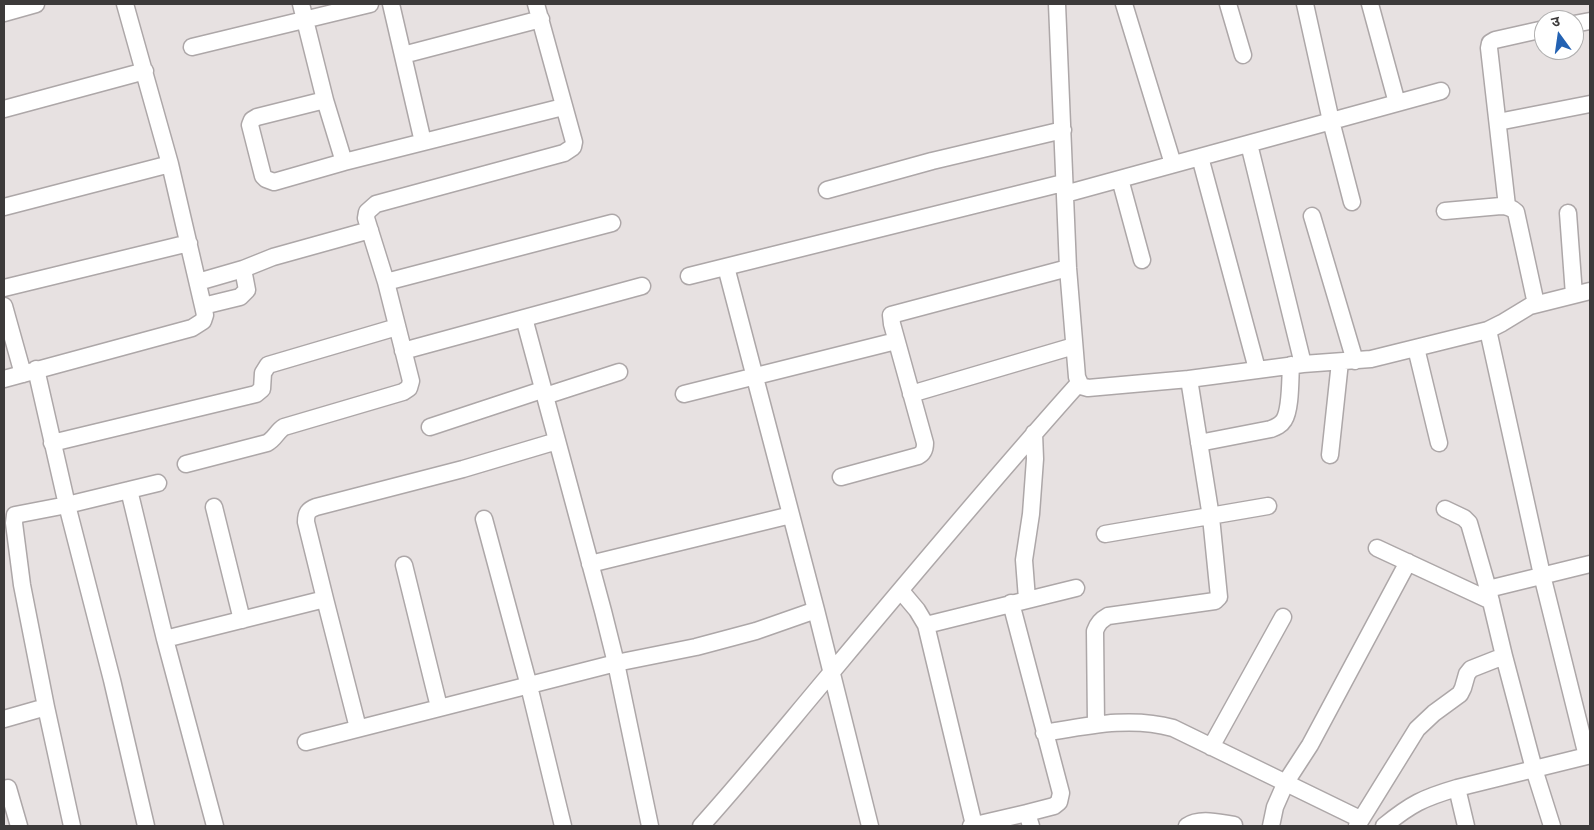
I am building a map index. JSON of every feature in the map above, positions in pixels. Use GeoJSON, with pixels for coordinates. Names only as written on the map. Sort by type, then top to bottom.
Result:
{"type":"FeatureCollection","features":[{"type":"Feature","properties":{"kind":"street"},"geometry":{"type":"LineString","coordinates":[[4,13],[36,4]]}},
{"type":"Feature","properties":{"kind":"street"},"geometry":{"type":"LineString","coordinates":[[4,379],[192,328],[203,321],[205,315],[170,164],[125,4]]}},
{"type":"Feature","properties":{"kind":"street"},"geometry":{"type":"LineString","coordinates":[[301,4],[325,100],[344,162]]}},
{"type":"Feature","properties":{"kind":"street"},"geometry":{"type":"LineString","coordinates":[[192,47],[370,4]]}},
{"type":"Feature","properties":{"kind":"street"},"geometry":{"type":"LineString","coordinates":[[391,4],[423,142]]}},
{"type":"Feature","properties":{"kind":"street"},"geometry":{"type":"LineString","coordinates":[[1057,4],[1068,268],[1074,346],[1081,386],[1088,388],[1189,379],[1297,364],[1371,359],[1488,330],[1536,304],[1590,291]]}},
{"type":"Feature","properties":{"kind":"street"},"geometry":{"type":"LineString","coordinates":[[1124,4],[1173,164]]}},
{"type":"Feature","properties":{"kind":"street"},"geometry":{"type":"LineString","coordinates":[[1228,4],[1243,55]]}},
{"type":"Feature","properties":{"kind":"street"},"geometry":{"type":"LineString","coordinates":[[1304,4],[1352,202]]}},
{"type":"Feature","properties":{"kind":"street"},"geometry":{"type":"LineString","coordinates":[[1370,4],[1397,103]]}},
{"type":"Feature","properties":{"kind":"street"},"geometry":{"type":"LineString","coordinates":[[186,464],[267,443],[274,439],[284,427],[403,392],[409,388],[411,382],[386,282],[366,218],[367,212],[376,204],[564,153],[573,147],[574,142],[563,107],[539,12],[403,55]]}},
{"type":"Feature","properties":{"kind":"street"},"geometry":{"type":"LineString","coordinates":[[1507,206],[1489,48],[1490,43],[1503,37],[1534,31]]}},
{"type":"Feature","properties":{"kind":"street"},"geometry":{"type":"LineString","coordinates":[[4,109],[145,71]]}},
{"type":"Feature","properties":{"kind":"street"},"geometry":{"type":"LineString","coordinates":[[690,276],[1064,188],[1120,179],[1441,91]]}},
{"type":"Feature","properties":{"kind":"street"},"geometry":{"type":"LineString","coordinates":[[325,100],[257,117],[252,120],[250,125],[263,176],[266,179],[274,182],[344,162],[563,107]]}},
{"type":"Feature","properties":{"kind":"street"},"geometry":{"type":"LineString","coordinates":[[1498,122],[1590,104]]}},
{"type":"Feature","properties":{"kind":"street"},"geometry":{"type":"LineString","coordinates":[[827,190],[932,161],[1063,130]]}},
{"type":"Feature","properties":{"kind":"street"},"geometry":{"type":"LineString","coordinates":[[1199,443],[1271,429],[1280,425],[1287,409],[1297,364],[1249,144]]}},
{"type":"Feature","properties":{"kind":"street"},"geometry":{"type":"LineString","coordinates":[[1200,157],[1257,369]]}},
{"type":"Feature","properties":{"kind":"street"},"geometry":{"type":"LineString","coordinates":[[4,207],[170,164]]}},
{"type":"Feature","properties":{"kind":"street"},"geometry":{"type":"LineString","coordinates":[[1120,179],[1142,260]]}},
{"type":"Feature","properties":{"kind":"street"},"geometry":{"type":"LineString","coordinates":[[1445,211],[1507,206],[1516,212],[1536,304]]}},
{"type":"Feature","properties":{"kind":"street"},"geometry":{"type":"LineString","coordinates":[[1568,213],[1574,295]]}},
{"type":"Feature","properties":{"kind":"street"},"geometry":{"type":"LineString","coordinates":[[1312,216],[1347,361],[1330,454]]}},
{"type":"Feature","properties":{"kind":"street"},"geometry":{"type":"LineString","coordinates":[[386,282],[612,223]]}},
{"type":"Feature","properties":{"kind":"street"},"geometry":{"type":"LineString","coordinates":[[198,282],[243,269],[273,257],[370,230]]}},
{"type":"Feature","properties":{"kind":"street"},"geometry":{"type":"LineString","coordinates":[[4,288],[189,243]]}},
{"type":"Feature","properties":{"kind":"street"},"geometry":{"type":"LineString","coordinates":[[726,267],[816,610],[870,826]]}},
{"type":"Feature","properties":{"kind":"street"},"geometry":{"type":"LineString","coordinates":[[841,477],[922,453],[925,443],[890,318],[892,315],[1068,268]]}},
{"type":"Feature","properties":{"kind":"street"},"geometry":{"type":"LineString","coordinates":[[203,306],[240,297],[247,290],[243,269]]}},
{"type":"Feature","properties":{"kind":"street"},"geometry":{"type":"LineString","coordinates":[[403,351],[642,286]]}},
{"type":"Feature","properties":{"kind":"street"},"geometry":{"type":"LineString","coordinates":[[4,306],[30,372],[52,443],[112,680],[146,826]]}},
{"type":"Feature","properties":{"kind":"street"},"geometry":{"type":"LineString","coordinates":[[524,318],[616,663],[650,826]]}},
{"type":"Feature","properties":{"kind":"street"},"geometry":{"type":"LineString","coordinates":[[52,443],[256,394],[262,389],[263,373],[268,365],[397,327]]}},
{"type":"Feature","properties":{"kind":"street"},"geometry":{"type":"LineString","coordinates":[[1384,826],[1420,800],[1457,788],[1534,769],[1589,760],[1542,575],[1488,330]]}},
{"type":"Feature","properties":{"kind":"street"},"geometry":{"type":"LineString","coordinates":[[684,394],[896,341]]}},
{"type":"Feature","properties":{"kind":"street"},"geometry":{"type":"LineString","coordinates":[[911,394],[1074,346]]}},
{"type":"Feature","properties":{"kind":"street"},"geometry":{"type":"LineString","coordinates":[[1416,348],[1439,443]]}},
{"type":"Feature","properties":{"kind":"street"},"geometry":{"type":"LineString","coordinates":[[430,427],[619,372]]}},
{"type":"Feature","properties":{"kind":"street"},"geometry":{"type":"LineString","coordinates":[[1096,724],[1095,631],[1102,619],[1108,616],[1217,600],[1219,593],[1210,517],[1189,379]]}},
{"type":"Feature","properties":{"kind":"street"},"geometry":{"type":"LineString","coordinates":[[702,826],[1079,383]]}},
{"type":"Feature","properties":{"kind":"street"},"geometry":{"type":"LineString","coordinates":[[901,592],[917,610],[926,625],[972,826],[1029,820],[1054,806],[1061,798],[1044,733],[1019,601],[1031,514],[1035,459],[1034,434]]}},
{"type":"Feature","properties":{"kind":"street"},"geometry":{"type":"LineString","coordinates":[[358,728],[306,522],[308,511],[316,507],[463,469],[557,441]]}},
{"type":"Feature","properties":{"kind":"street"},"geometry":{"type":"LineString","coordinates":[[72,826],[22,585],[14,518],[17,513],[67,505],[158,483]]}},
{"type":"Feature","properties":{"kind":"street"},"geometry":{"type":"LineString","coordinates":[[129,490],[165,639],[215,826]]}},
{"type":"Feature","properties":{"kind":"street"},"geometry":{"type":"LineString","coordinates":[[214,506],[242,620]]}},
{"type":"Feature","properties":{"kind":"street"},"geometry":{"type":"LineString","coordinates":[[1105,534],[1268,506]]}},
{"type":"Feature","properties":{"kind":"street"},"geometry":{"type":"LineString","coordinates":[[1445,510],[1464,518],[1469,523],[1490,595],[1534,769],[1552,826]]}},
{"type":"Feature","properties":{"kind":"street"},"geometry":{"type":"LineString","coordinates":[[590,564],[791,516]]}},
{"type":"Feature","properties":{"kind":"street"},"geometry":{"type":"LineString","coordinates":[[484,519],[529,686],[563,826]]}},
{"type":"Feature","properties":{"kind":"street"},"geometry":{"type":"LineString","coordinates":[[1376,548],[1490,595],[1542,575],[1590,564]]}},
{"type":"Feature","properties":{"kind":"street"},"geometry":{"type":"LineString","coordinates":[[1271,826],[1277,802],[1286,782],[1310,745],[1408,562]]}},
{"type":"Feature","properties":{"kind":"street"},"geometry":{"type":"LineString","coordinates":[[404,565],[439,707]]}},
{"type":"Feature","properties":{"kind":"street"},"geometry":{"type":"LineString","coordinates":[[926,625],[1076,588]]}},
{"type":"Feature","properties":{"kind":"street"},"geometry":{"type":"LineString","coordinates":[[165,639],[325,599]]}},
{"type":"Feature","properties":{"kind":"street"},"geometry":{"type":"LineString","coordinates":[[306,742],[616,663],[704,645],[756,631],[816,610]]}},
{"type":"Feature","properties":{"kind":"street"},"geometry":{"type":"LineString","coordinates":[[1212,747],[1282,617]]}},
{"type":"Feature","properties":{"kind":"street"},"geometry":{"type":"LineString","coordinates":[[1044,733],[1096,724],[1138,722],[1173,728],[1286,782],[1359,822],[1417,729],[1434,713],[1460,694],[1470,669],[1504,656]]}},
{"type":"Feature","properties":{"kind":"street"},"geometry":{"type":"LineString","coordinates":[[4,719],[46,707]]}},
{"type":"Feature","properties":{"kind":"street"},"geometry":{"type":"LineString","coordinates":[[8,788],[19,826]]}},
{"type":"Feature","properties":{"kind":"street"},"geometry":{"type":"LineString","coordinates":[[1457,788],[1466,826]]}},
{"type":"Feature","properties":{"kind":"street"},"geometry":{"type":"LineString","coordinates":[[1187,826],[1201,821],[1234,825]]}}]}
